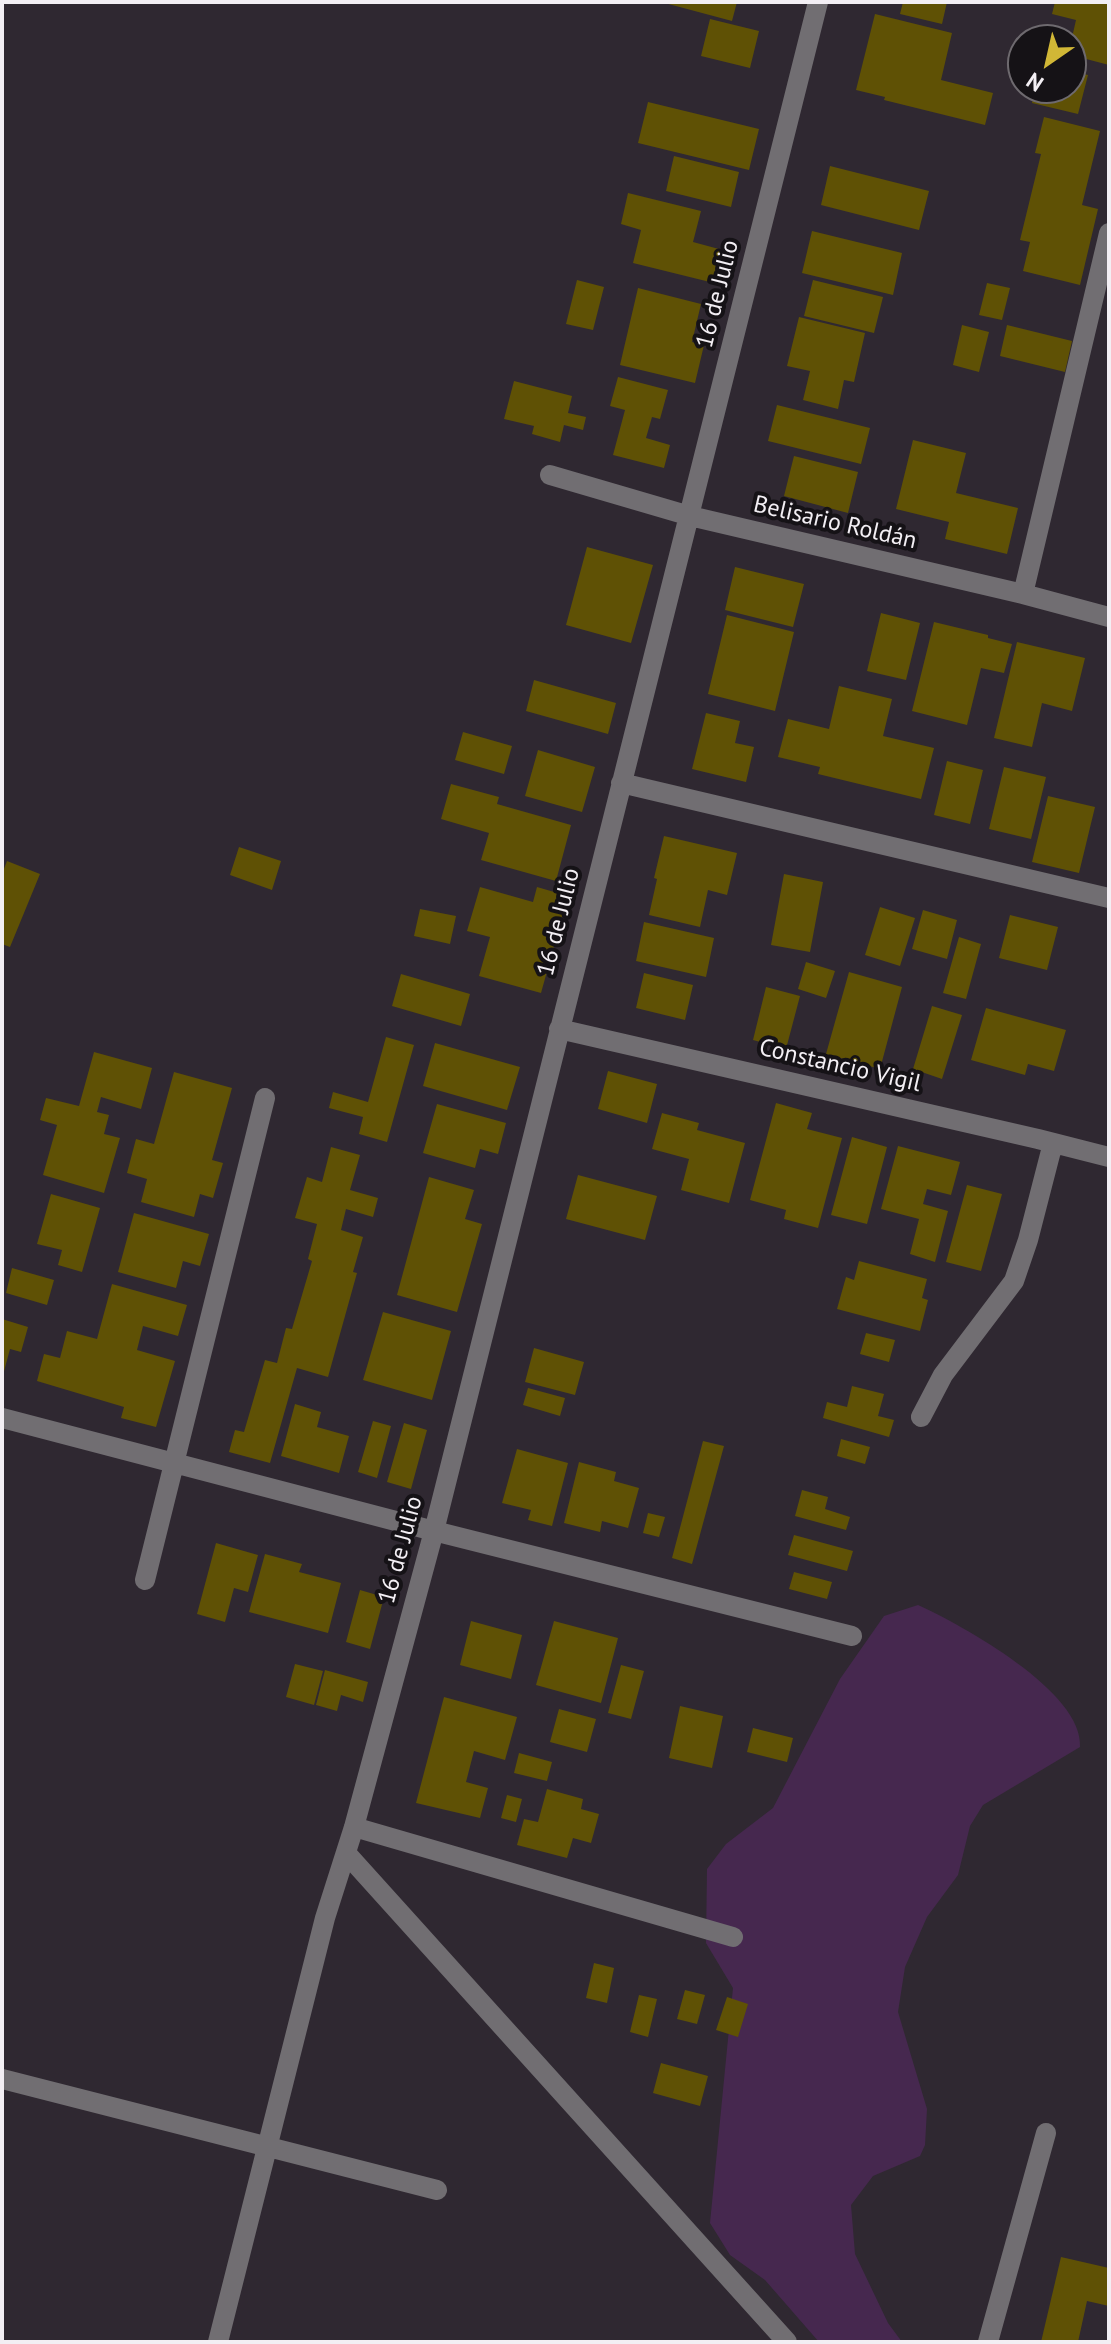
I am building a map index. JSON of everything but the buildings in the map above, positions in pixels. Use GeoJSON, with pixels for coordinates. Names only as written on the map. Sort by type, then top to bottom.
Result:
{"type":"FeatureCollection","features":[{"type":"Feature","properties":{"kind":"street","name":"16 de Julio"},"geometry":{"type":"LineString","coordinates":[[218,2342],[325,1918],[354,1827],[434,1531],[818,2]]}},
{"type":"Feature","properties":{"kind":"street"},"geometry":{"type":"LineString","coordinates":[[1023,594],[1109,233]]}},
{"type":"Feature","properties":{"kind":"street","name":"Belisario Roldán"},"geometry":{"type":"LineString","coordinates":[[550,475],[690,516],[1109,617]]}},
{"type":"Feature","properties":{"kind":"street"},"geometry":{"type":"LineString","coordinates":[[621,783],[1109,898]]}},
{"type":"Feature","properties":{"kind":"street","name":"Constancio Vigil"},"geometry":{"type":"LineString","coordinates":[[559,1029],[1109,1157]]}},
{"type":"Feature","properties":{"kind":"street"},"geometry":{"type":"LineString","coordinates":[[145,1580],[265,1098]]}},
{"type":"Feature","properties":{"kind":"street"},"geometry":{"type":"LineString","coordinates":[[921,1417],[943,1375],[1014,1281],[1053,1143]]}},
{"type":"Feature","properties":{"kind":"street"},"geometry":{"type":"LineString","coordinates":[[2,1418],[852,1636]]}},
{"type":"Feature","properties":{"kind":"street"},"geometry":{"type":"LineString","coordinates":[[354,1827],[733,1937]]}},
{"type":"Feature","properties":{"kind":"street"},"geometry":{"type":"LineString","coordinates":[[346,1853],[787,2342]]}},
{"type":"Feature","properties":{"kind":"street"},"geometry":{"type":"LineString","coordinates":[[2,2079],[437,2190]]}},
{"type":"Feature","properties":{"kind":"street"},"geometry":{"type":"LineString","coordinates":[[988,2342],[1046,2133]]}},
{"type":"Feature","properties":{"kind":"shaded area"},"geometry":{"type":"Polygon","coordinates":[[[918,1605],[990,1644],[1042,1683],[1063,1704],[1076,1726],[1080,1747],[983,1805],[970,1826],[958,1875],[927,1917],[905,1967],[898,2012],[927,2109],[925,2145],[920,2156],[873,2176],[851,2205],[855,2254],[888,2323],[902,2342],[819,2342],[765,2280],[730,2255],[710,2223],[733,1988],[706,1943],[707,1869],[726,1844],[773,1808],[840,1679],[884,1616],[918,1605]]]}}]}
